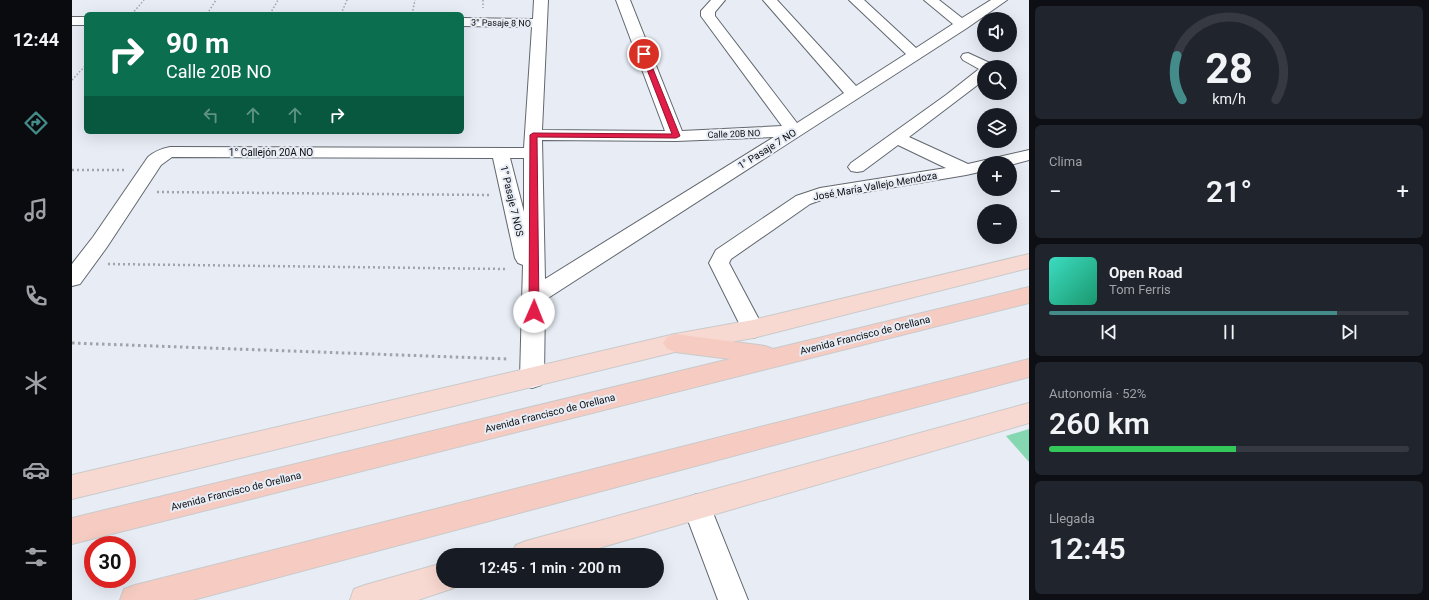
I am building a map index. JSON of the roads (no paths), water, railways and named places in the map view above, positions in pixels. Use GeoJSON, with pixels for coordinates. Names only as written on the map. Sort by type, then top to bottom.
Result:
{"type":"FeatureCollection","features":[{"type":"Feature","properties":{"kind":"highway","name":"Avenida Francisco de Orellana"},"geometry":{"type":"LineString","coordinates":[[72,531],[1029,295]]}},
{"type":"Feature","properties":{"kind":"highway"},"geometry":{"type":"LineString","coordinates":[[675,344],[778,357]]}},
{"type":"Feature","properties":{"kind":"highway"},"geometry":{"type":"LineString","coordinates":[[135,600],[1029,368]]}},
{"type":"Feature","properties":{"kind":"main road"},"geometry":{"type":"LineString","coordinates":[[72,486],[532,369],[753,329],[1029,261]]}},
{"type":"Feature","properties":{"kind":"main road"},"geometry":{"type":"LineString","coordinates":[[551,548],[1029,413]]}},
{"type":"Feature","properties":{"kind":"main road"},"geometry":{"type":"LineString","coordinates":[[365,600],[436,580]]}},
{"type":"Feature","properties":{"kind":"street"},"geometry":{"type":"LineString","coordinates":[[532,369],[534,296],[533,135],[541,0]]}},
{"type":"Feature","properties":{"kind":"street"},"geometry":{"type":"LineString","coordinates":[[623,0],[676,136]]}},
{"type":"Feature","properties":{"kind":"street"},"geometry":{"type":"LineString","coordinates":[[718,0],[708,11],[708,16],[794,132]]}},
{"type":"Feature","properties":{"kind":"street"},"geometry":{"type":"LineString","coordinates":[[770,0],[854,94]]}},
{"type":"Feature","properties":{"kind":"street"},"geometry":{"type":"LineString","coordinates":[[856,0],[915,54]]}},
{"type":"Feature","properties":{"kind":"street"},"geometry":{"type":"LineString","coordinates":[[931,0],[962,25]]}},
{"type":"Feature","properties":{"kind":"street","name":"1° Pasaje 7 NO"},"geometry":{"type":"LineString","coordinates":[[534,296],[1000,0]]}},
{"type":"Feature","properties":{"kind":"street"},"geometry":{"type":"LineString","coordinates":[[72,21],[84,21]]}},
{"type":"Feature","properties":{"kind":"street","name":"3° Pasaje 8 NO"},"geometry":{"type":"LineString","coordinates":[[464,22],[539,23]]}},
{"type":"Feature","properties":{"kind":"street"},"geometry":{"type":"LineString","coordinates":[[968,57],[977,62]]}},
{"type":"Feature","properties":{"kind":"street"},"geometry":{"type":"LineString","coordinates":[[857,167],[898,138],[977,77]]}},
{"type":"Feature","properties":{"kind":"street","name":"Calle 20B NO"},"geometry":{"type":"LineString","coordinates":[[533,135],[676,136],[794,132]]}},
{"type":"Feature","properties":{"kind":"street"},"geometry":{"type":"LineString","coordinates":[[898,138],[975,168]]}},
{"type":"Feature","properties":{"kind":"street","name":"1° Callejón 20A NO"},"geometry":{"type":"LineString","coordinates":[[77,271],[100,242],[135,192],[154,161],[161,155],[170,152],[533,153]]}},
{"type":"Feature","properties":{"kind":"street","name":"1° Pasaje 7 NOS"},"geometry":{"type":"LineString","coordinates":[[500,152],[534,296]]}},
{"type":"Feature","properties":{"kind":"street"},"geometry":{"type":"LineString","coordinates":[[1017,158],[1029,155]]}},
{"type":"Feature","properties":{"kind":"street","name":"José María Vallejo Mendoza"},"geometry":{"type":"LineString","coordinates":[[753,329],[719,263],[723,255],[803,200],[820,194],[975,168]]}},
{"type":"Feature","properties":{"kind":"street"},"geometry":{"type":"LineString","coordinates":[[697,507],[733,600]]}}]}
